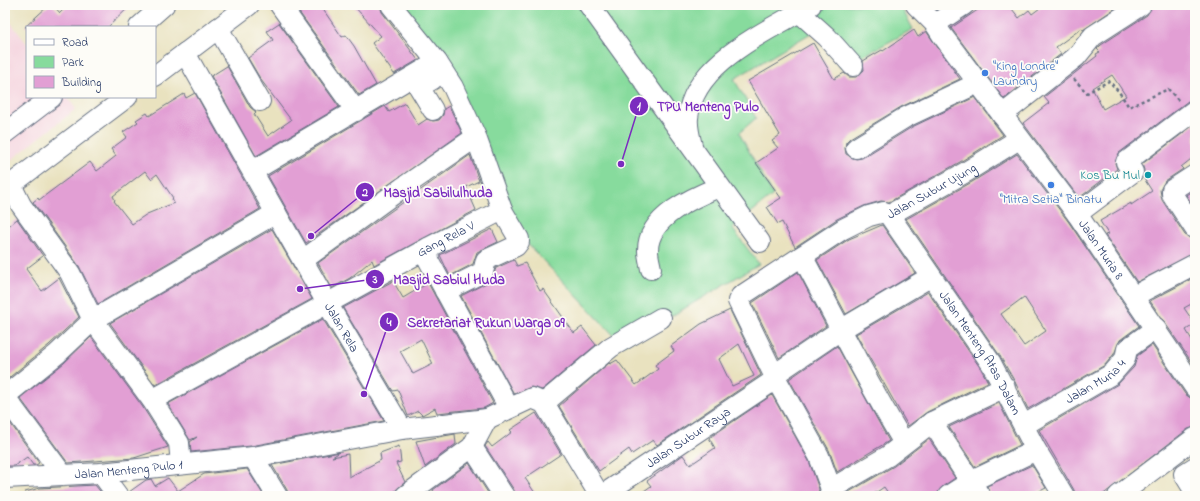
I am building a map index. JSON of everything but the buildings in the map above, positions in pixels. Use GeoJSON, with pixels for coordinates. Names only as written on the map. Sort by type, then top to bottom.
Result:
{"type":"FeatureCollection","features":[{"type":"Feature","properties":{"kind":"street"},"geometry":{"type":"LineString","coordinates":[[140,26],[164,5]]}},
{"type":"Feature","properties":{"kind":"street"},"geometry":{"type":"LineString","coordinates":[[280,5],[356,111]]}},
{"type":"Feature","properties":{"kind":"street"},"geometry":{"type":"LineString","coordinates":[[391,5],[432,65],[453,87],[476,137],[502,210],[519,242],[516,246],[486,260],[483,272],[445,291]]}},
{"type":"Feature","properties":{"kind":"street"},"geometry":{"type":"LineString","coordinates":[[589,5],[692,150],[760,242]]}},
{"type":"Feature","properties":{"kind":"street","name":"Jalan Muria 8"},"geometry":{"type":"LineString","coordinates":[[916,5],[935,24],[1019,139],[1077,214],[1156,328],[1195,388]]}},
{"type":"Feature","properties":{"kind":"street"},"geometry":{"type":"LineString","coordinates":[[935,24],[964,5]]}},
{"type":"Feature","properties":{"kind":"street"},"geometry":{"type":"LineString","coordinates":[[1002,115],[1076,57],[1093,36],[1141,5]]}},
{"type":"Feature","properties":{"kind":"street"},"geometry":{"type":"LineString","coordinates":[[156,75],[246,6]]}},
{"type":"Feature","properties":{"kind":"street"},"geometry":{"type":"LineString","coordinates":[[692,150],[688,119],[693,96],[710,71],[749,42],[805,9],[827,37],[853,66]]}},
{"type":"Feature","properties":{"kind":"street"},"geometry":{"type":"LineString","coordinates":[[218,28],[260,101]]}},
{"type":"Feature","properties":{"kind":"street","name":"Jalan Rela"},"geometry":{"type":"LineString","coordinates":[[185,53],[327,303],[402,429]]}},
{"type":"Feature","properties":{"kind":"street"},"geometry":{"type":"LineString","coordinates":[[253,171],[432,65]]}},
{"type":"Feature","properties":{"kind":"street"},"geometry":{"type":"LineString","coordinates":[[432,65],[433,79],[419,87],[433,110]]}},
{"type":"Feature","properties":{"kind":"street"},"geometry":{"type":"LineString","coordinates":[[856,148],[906,117],[978,83]]}},
{"type":"Feature","properties":{"kind":"street"},"geometry":{"type":"LineString","coordinates":[[5,133],[51,98]]}},
{"type":"Feature","properties":{"kind":"street"},"geometry":{"type":"LineString","coordinates":[[126,98],[8,187],[70,273],[93,320],[152,400],[179,443],[181,464]]}},
{"type":"Feature","properties":{"kind":"street"},"geometry":{"type":"LineString","coordinates":[[1077,214],[1133,172],[1126,162],[1191,118]]}},
{"type":"Feature","properties":{"kind":"street"},"geometry":{"type":"LineString","coordinates":[[303,260],[402,188],[476,137]]}},
{"type":"Feature","properties":{"kind":"street","name":"Jalan Subur Ujung"},"geometry":{"type":"LineString","coordinates":[[1004,387],[932,422],[888,456],[830,492],[819,456],[775,377],[738,301],[741,296],[843,229],[869,216],[884,212],[888,215],[966,172],[1019,139]]}},
{"type":"Feature","properties":{"kind":"street"},"geometry":{"type":"LineString","coordinates":[[1195,175],[1172,190],[1172,194],[1195,229]]}},
{"type":"Feature","properties":{"kind":"street"},"geometry":{"type":"LineString","coordinates":[[651,269],[648,250],[658,225],[665,216],[694,197],[719,187]]}},
{"type":"Feature","properties":{"kind":"street","name":"Gang Rela V"},"geometry":{"type":"LineString","coordinates":[[152,400],[428,248],[502,210]]}},
{"type":"Feature","properties":{"kind":"street"},"geometry":{"type":"LineString","coordinates":[[62,474],[5,396],[57,354],[93,320],[276,213]]}},
{"type":"Feature","properties":{"kind":"street","name":"Jalan Menteng Atas Dalam"},"geometry":{"type":"LineString","coordinates":[[888,215],[991,363],[1036,450],[1064,496]]}},
{"type":"Feature","properties":{"kind":"street"},"geometry":{"type":"LineString","coordinates":[[428,248],[429,261],[509,408]]}},
{"type":"Feature","properties":{"kind":"street"},"geometry":{"type":"LineString","coordinates":[[802,256],[842,329],[853,355],[904,443]]}},
{"type":"Feature","properties":{"kind":"street"},"geometry":{"type":"LineString","coordinates":[[1134,296],[1195,264]]}},
{"type":"Feature","properties":{"kind":"street"},"geometry":{"type":"LineString","coordinates":[[775,377],[842,329],[930,277]]}},
{"type":"Feature","properties":{"kind":"street"},"geometry":{"type":"LineString","coordinates":[[405,496],[478,437],[509,408],[539,401],[611,347],[662,318]]}},
{"type":"Feature","properties":{"kind":"street","name":"Jalan Muria 4"},"geometry":{"type":"LineString","coordinates":[[1024,425],[1112,374],[1125,359],[1127,349],[1156,328]]}},
{"type":"Feature","properties":{"kind":"street","name":"Jalan Subur Raya"},"geometry":{"type":"LineString","coordinates":[[600,496],[775,377]]}},
{"type":"Feature","properties":{"kind":"street"},"geometry":{"type":"LineString","coordinates":[[539,401],[600,496]]}},
{"type":"Feature","properties":{"kind":"street"},"geometry":{"type":"LineString","coordinates":[[932,422],[975,489]]}},
{"type":"Feature","properties":{"kind":"street"},"geometry":{"type":"LineString","coordinates":[[402,429],[478,437]]}},
{"type":"Feature","properties":{"kind":"street","name":"Jalan Menteng Pulo 1"},"geometry":{"type":"LineString","coordinates":[[5,478],[101,473],[253,457],[402,429]]}},
{"type":"Feature","properties":{"kind":"street"},"geometry":{"type":"LineString","coordinates":[[478,437],[504,496]]}},
{"type":"Feature","properties":{"kind":"street"},"geometry":{"type":"LineString","coordinates":[[1118,496],[1195,438]]}},
{"type":"Feature","properties":{"kind":"street"},"geometry":{"type":"LineString","coordinates":[[948,496],[975,489],[1036,450]]}},
{"type":"Feature","properties":{"kind":"street"},"geometry":{"type":"LineString","coordinates":[[253,457],[277,496]]}},
{"type":"Feature","properties":{"kind":"street"},"geometry":{"type":"LineString","coordinates":[[1195,467],[1184,474],[1195,492]]}},
{"type":"Feature","properties":{"kind":"street"},"geometry":{"type":"LineString","coordinates":[[101,473],[118,496]]}},
{"type":"Feature","properties":{"kind":"path"},"geometry":{"type":"LineString","coordinates":[[1063,68],[1087,92],[1109,81],[1119,92],[1129,107],[1168,88],[1191,118]]}},
{"type":"Feature","properties":{"kind":"shaded area"},"geometry":{"type":"Polygon","coordinates":[[[5,15],[26,43],[26,98],[68,98],[76,109],[5,165],[5,15]]]}},
{"type":"Feature","properties":{"kind":"green space"},"geometry":{"type":"Polygon","coordinates":[[[398,5],[900,5],[913,29],[841,68],[816,30],[734,79],[756,118],[739,133],[773,195],[732,228],[759,264],[623,345],[504,219],[461,89],[398,5]]]}},
{"type":"Feature","properties":{"kind":"place","name":"\"King Londre\" Laundry"},"geometry":{"type":"Point","coordinates":[985,73]}},
{"type":"Feature","properties":{"kind":"place","name":"TPU Menteng Pulo"},"geometry":{"type":"Point","coordinates":[621,164]}},
{"type":"Feature","properties":{"kind":"place","name":"Kos Bu Mul"},"geometry":{"type":"Point","coordinates":[1148,175]}},
{"type":"Feature","properties":{"kind":"place","name":"\"Mitra Setia\" Binatu"},"geometry":{"type":"Point","coordinates":[1051,185]}},
{"type":"Feature","properties":{"kind":"place","name":"Masjid Sabilulhuda"},"geometry":{"type":"Point","coordinates":[311,236]}},
{"type":"Feature","properties":{"kind":"place","name":"Masjid Sabiul Huda"},"geometry":{"type":"Point","coordinates":[300,289]}},
{"type":"Feature","properties":{"kind":"place","name":"Sekretariat Rukun Warga 09"},"geometry":{"type":"Point","coordinates":[364,394]}}]}
